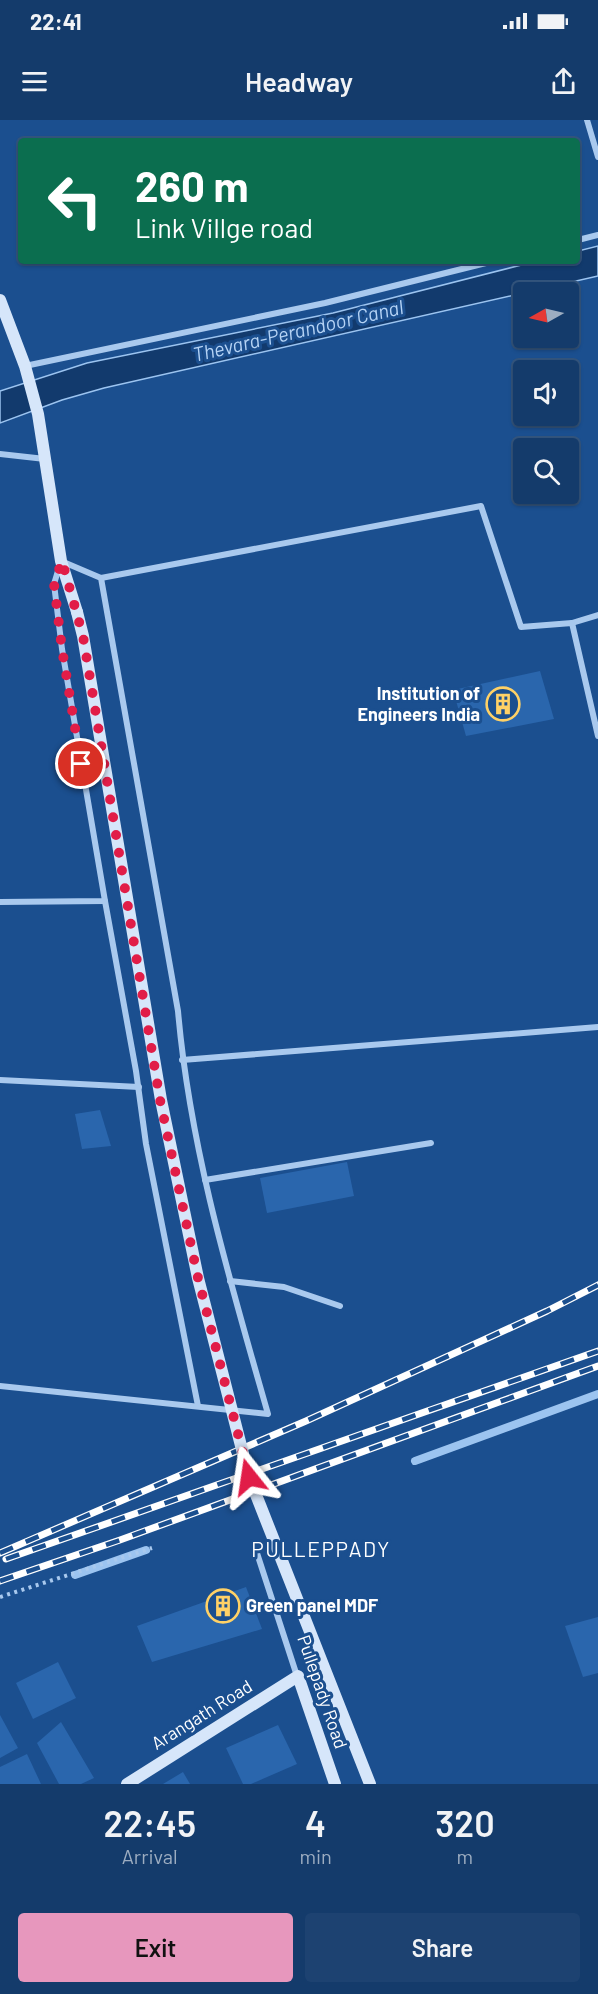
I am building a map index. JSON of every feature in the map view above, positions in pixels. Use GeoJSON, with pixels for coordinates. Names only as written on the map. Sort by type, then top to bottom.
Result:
{"type":"FeatureCollection","features":[{"type":"Feature","properties":{"kind":"main road"},"geometry":{"type":"LineString","coordinates":[[0,300],[27,372],[38,414],[62,561],[83,636],[160,1100],[198,1278],[249,1477],[370,1784]]}},
{"type":"Feature","properties":{"kind":"main road","name":"Arangath Road"},"geometry":{"type":"LineString","coordinates":[[126,1784],[298,1677]]}},
{"type":"Feature","properties":{"kind":"main road","name":"Pullepady Road"},"geometry":{"type":"LineString","coordinates":[[298,1677],[335,1784]]}},
{"type":"Feature","properties":{"kind":"street"},"geometry":{"type":"LineString","coordinates":[[587,120],[598,157]]}},
{"type":"Feature","properties":{"kind":"street"},"geometry":{"type":"LineString","coordinates":[[580,240],[598,235]]}},
{"type":"Feature","properties":{"kind":"street"},"geometry":{"type":"LineString","coordinates":[[27,372],[482,264]]}},
{"type":"Feature","properties":{"kind":"street"},"geometry":{"type":"LineString","coordinates":[[0,454],[45,459]]}},
{"type":"Feature","properties":{"kind":"street"},"geometry":{"type":"LineString","coordinates":[[198,1406],[148,1155],[139,1087],[62,649],[54,584],[62,561],[101,578],[481,506],[521,627],[572,623],[598,615]]}},
{"type":"Feature","properties":{"kind":"street"},"geometry":{"type":"LineString","coordinates":[[0,1386],[268,1414],[230,1281],[205,1180],[182,1060],[178,1011],[101,578]]}},
{"type":"Feature","properties":{"kind":"street"},"geometry":{"type":"LineString","coordinates":[[572,623],[598,736]]}},
{"type":"Feature","properties":{"kind":"street"},"geometry":{"type":"LineString","coordinates":[[0,902],[105,901]]}},
{"type":"Feature","properties":{"kind":"street"},"geometry":{"type":"LineString","coordinates":[[182,1060],[598,1027]]}},
{"type":"Feature","properties":{"kind":"street"},"geometry":{"type":"LineString","coordinates":[[0,1080],[139,1087]]}},
{"type":"Feature","properties":{"kind":"street"},"geometry":{"type":"LineString","coordinates":[[205,1180],[431,1143]]}},
{"type":"Feature","properties":{"kind":"street"},"geometry":{"type":"LineString","coordinates":[[230,1281],[284,1287],[340,1306]]}},
{"type":"Feature","properties":{"kind":"street","name":"Pullepady Road"},"geometry":{"type":"LineString","coordinates":[[254,1544],[298,1677]]}},
{"type":"Feature","properties":{"kind":"path"},"geometry":{"type":"LineString","coordinates":[[0,1597],[152,1548]]}},
{"type":"Feature","properties":{"kind":"water","name":"Thevara-Perandoor Canal"},"geometry":{"type":"Polygon","coordinates":[[[598,246],[598,276],[572,282],[513,282],[513,295],[104,388],[62,400],[0,423],[0,391],[87,363],[333,313],[525,264],[580,264],[580,250],[598,246]]]}},
{"type":"Feature","properties":{"kind":"building","name":"Institution of Engineers India"},"geometry":{"type":"Polygon","coordinates":[[[540,671],[554,719],[466,736],[453,690],[540,671]]]}},
{"type":"Feature","properties":{"kind":"building"},"geometry":{"type":"Polygon","coordinates":[[[100,1110],[111,1146],[82,1149],[75,1114],[100,1110]]]}},
{"type":"Feature","properties":{"kind":"building"},"geometry":{"type":"Polygon","coordinates":[[[347,1162],[354,1196],[267,1213],[260,1178],[347,1162]]]}},
{"type":"Feature","properties":{"kind":"building","name":"Green panel MDF"},"geometry":{"type":"Polygon","coordinates":[[[246,1587],[262,1629],[152,1662],[137,1626],[246,1587]]]}},
{"type":"Feature","properties":{"kind":"building"},"geometry":{"type":"Polygon","coordinates":[[[598,1617],[598,1673],[583,1677],[565,1626],[598,1617]]]}},
{"type":"Feature","properties":{"kind":"building"},"geometry":{"type":"Polygon","coordinates":[[[58,1662],[76,1698],[33,1719],[16,1683],[58,1662]]]}},
{"type":"Feature","properties":{"kind":"building"},"geometry":{"type":"Polygon","coordinates":[[[0,1715],[18,1748],[0,1758],[0,1715]]]}},
{"type":"Feature","properties":{"kind":"building"},"geometry":{"type":"Polygon","coordinates":[[[61,1722],[94,1778],[81,1784],[59,1784],[37,1743],[61,1722]]]}},
{"type":"Feature","properties":{"kind":"building"},"geometry":{"type":"Polygon","coordinates":[[[278,1725],[297,1764],[251,1784],[243,1784],[226,1748],[278,1725]]]}},
{"type":"Feature","properties":{"kind":"building"},"geometry":{"type":"Polygon","coordinates":[[[27,1754],[41,1784],[0,1784],[0,1767],[27,1754]]]}},
{"type":"Feature","properties":{"kind":"building"},"geometry":{"type":"Polygon","coordinates":[[[183,1772],[190,1784],[163,1784],[183,1772]]]}},
{"type":"Feature","properties":{"kind":"waterway"},"geometry":{"type":"LineString","coordinates":[[415,1461],[598,1394]]}},
{"type":"Feature","properties":{"kind":"waterway"},"geometry":{"type":"LineString","coordinates":[[75,1575],[146,1550]]}},
{"type":"Feature","properties":{"kind":"railway"},"geometry":{"type":"LineString","coordinates":[[0,1553],[306,1421],[547,1311],[598,1285]]}},
{"type":"Feature","properties":{"kind":"railway"},"geometry":{"type":"LineString","coordinates":[[6,1559],[598,1351]]}},
{"type":"Feature","properties":{"kind":"railway"},"geometry":{"type":"LineString","coordinates":[[0,1581],[120,1540],[598,1366]]}},
{"type":"Feature","properties":{"kind":"place","name":"Institution of Engineers India"},"geometry":{"type":"Point","coordinates":[503,704]}},
{"type":"Feature","properties":{"kind":"place","name":"Green panel MDF"},"geometry":{"type":"Point","coordinates":[223,1606]}},
{"type":"Feature","properties":{"kind":"district","name":"PULLEPPADY"},"geometry":{"type":"Point","coordinates":[321,1550]}},
{"type":"Feature","properties":{"kind":"route"},"geometry":{"type":"LineString","coordinates":[[81,764],[54,584],[62,561],[83,636],[160,1100],[173,1164],[198,1278],[249,1477]]}}]}
